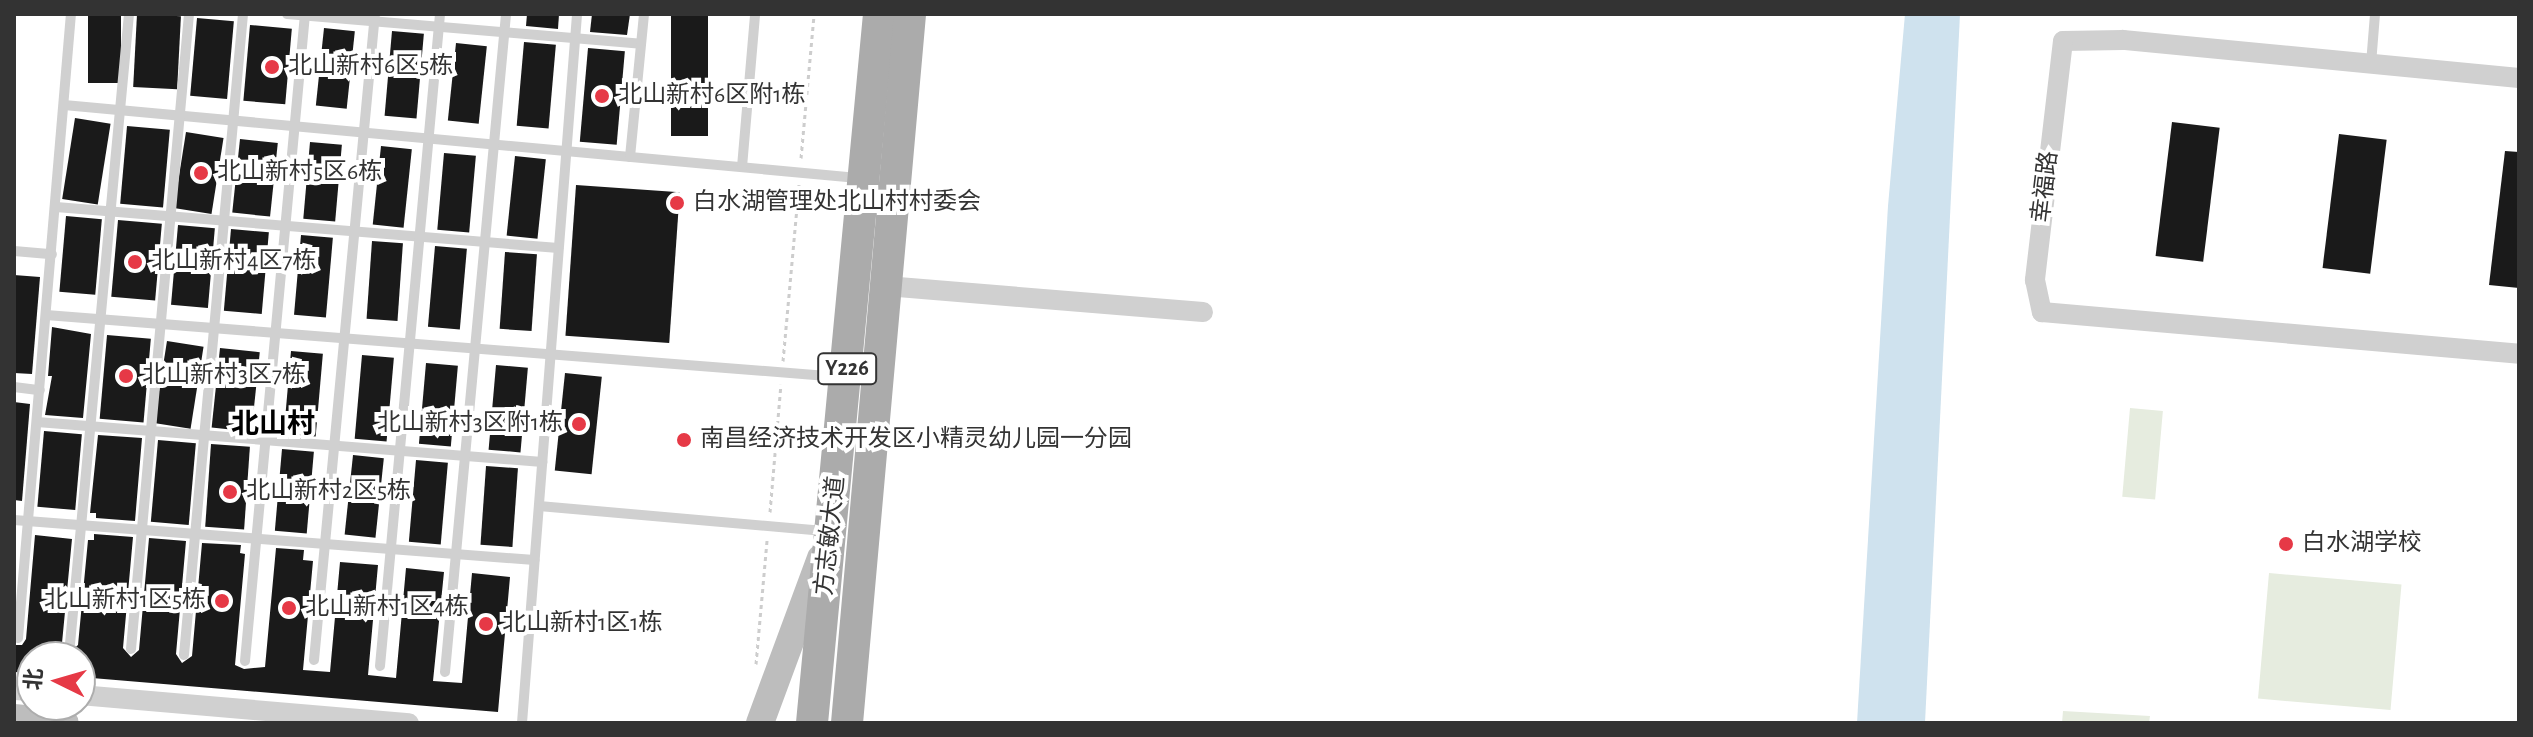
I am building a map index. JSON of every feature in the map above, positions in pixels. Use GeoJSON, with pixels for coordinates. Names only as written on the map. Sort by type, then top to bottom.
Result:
{"type":"FeatureCollection","features":[{"type":"Feature","properties":{"kind":"main road","name":"方志敏大道"},"geometry":{"type":"LineString","coordinates":[[812,723],[866,179],[879,14]]}},
{"type":"Feature","properties":{"kind":"main road","name":"方志敏大道"},"geometry":{"type":"LineString","coordinates":[[847,723],[910,14]]}},
{"type":"Feature","properties":{"kind":"main road"},"geometry":{"type":"LineString","coordinates":[[760,723],[831,531]]}},
{"type":"Feature","properties":{"kind":"main road"},"geometry":{"type":"LineString","coordinates":[[853,655],[862,723]]}},
{"type":"Feature","properties":{"kind":"main road"},"geometry":{"type":"LineString","coordinates":[[14,718],[65,723]]}},
{"type":"Feature","properties":{"kind":"street","name":"幸福路"},"geometry":{"type":"LineString","coordinates":[[2519,78],[2123,40],[2063,41],[2035,280],[2042,312],[2519,354]]}},
{"type":"Feature","properties":{"kind":"street"},"geometry":{"type":"LineString","coordinates":[[886,286],[1203,312]]}},
{"type":"Feature","properties":{"kind":"street"},"geometry":{"type":"LineString","coordinates":[[96,696],[409,723]]}},
{"type":"Feature","properties":{"kind":"lane"},"geometry":{"type":"LineString","coordinates":[[18,638],[71,14]]}},
{"type":"Feature","properties":{"kind":"lane"},"geometry":{"type":"LineString","coordinates":[[70,641],[129,14]]}},
{"type":"Feature","properties":{"kind":"lane"},"geometry":{"type":"LineString","coordinates":[[131,649],[189,14]]}},
{"type":"Feature","properties":{"kind":"lane"},"geometry":{"type":"LineString","coordinates":[[184,655],[243,14]]}},
{"type":"Feature","properties":{"kind":"lane"},"geometry":{"type":"LineString","coordinates":[[287,14],[374,18],[439,27],[641,44]]}},
{"type":"Feature","properties":{"kind":"lane"},"geometry":{"type":"LineString","coordinates":[[380,666],[440,14]]}},
{"type":"Feature","properties":{"kind":"lane"},"geometry":{"type":"LineString","coordinates":[[445,672],[506,14]]}},
{"type":"Feature","properties":{"kind":"lane"},"geometry":{"type":"LineString","coordinates":[[522,723],[577,14]]}},
{"type":"Feature","properties":{"kind":"lane"},"geometry":{"type":"LineString","coordinates":[[630,157],[644,14]]}},
{"type":"Feature","properties":{"kind":"lane"},"geometry":{"type":"LineString","coordinates":[[742,167],[755,14]]}},
{"type":"Feature","properties":{"kind":"lane"},"geometry":{"type":"LineString","coordinates":[[2371,64],[2375,14]]}},
{"type":"Feature","properties":{"kind":"lane"},"geometry":{"type":"LineString","coordinates":[[245,661],[305,15]]}},
{"type":"Feature","properties":{"kind":"lane"},"geometry":{"type":"LineString","coordinates":[[314,660],[374,18]]}},
{"type":"Feature","properties":{"kind":"lane"},"geometry":{"type":"LineString","coordinates":[[64,105],[866,179]]}},
{"type":"Feature","properties":{"kind":"lane"},"geometry":{"type":"LineString","coordinates":[[56,207],[558,248]]}},
{"type":"Feature","properties":{"kind":"lane"},"geometry":{"type":"LineString","coordinates":[[14,251],[52,254]]}},
{"type":"Feature","properties":{"kind":"lane"},"geometry":{"type":"LineString","coordinates":[[46,315],[846,377]]}},
{"type":"Feature","properties":{"kind":"lane"},"geometry":{"type":"LineString","coordinates":[[14,387],[40,390]]}},
{"type":"Feature","properties":{"kind":"lane"},"geometry":{"type":"LineString","coordinates":[[37,422],[542,462]]}},
{"type":"Feature","properties":{"kind":"lane"},"geometry":{"type":"LineString","coordinates":[[539,506],[831,531]]}},
{"type":"Feature","properties":{"kind":"lane"},"geometry":{"type":"LineString","coordinates":[[14,520],[534,560]]}},
{"type":"Feature","properties":{"kind":"shaded area"},"geometry":{"type":"Polygon","coordinates":[[[2130,408],[2163,411],[2155,500],[2122,497],[2130,408]]]}},
{"type":"Feature","properties":{"kind":"shaded area"},"geometry":{"type":"Polygon","coordinates":[[[2269,573],[2401,585],[2391,710],[2258,699],[2269,573]]]}},
{"type":"Feature","properties":{"kind":"shaded area"},"geometry":{"type":"Polygon","coordinates":[[[2063,711],[2150,716],[2149,723],[2062,723],[2063,711]]]}},
{"type":"Feature","properties":{"kind":"water"},"geometry":{"type":"Polygon","coordinates":[[[1905,14],[1960,14],[1925,723],[1857,723],[1888,206],[1905,14]]]}},
{"type":"Feature","properties":{"kind":"building"},"geometry":{"type":"Polygon","coordinates":[[[88,14],[121,14],[121,83],[88,83],[88,14]]]}},
{"type":"Feature","properties":{"kind":"building"},"geometry":{"type":"Polygon","coordinates":[[[137,14],[181,16],[177,89],[133,87],[137,14]]]}},
{"type":"Feature","properties":{"kind":"building"},"geometry":{"type":"Polygon","coordinates":[[[527,14],[559,14],[558,29],[526,26],[527,14]]]}},
{"type":"Feature","properties":{"kind":"building"},"geometry":{"type":"Polygon","coordinates":[[[592,14],[630,14],[627,35],[590,32],[592,14]]]}},
{"type":"Feature","properties":{"kind":"building"},"geometry":{"type":"Polygon","coordinates":[[[671,14],[708,14],[708,136],[671,136],[671,14]]]}},
{"type":"Feature","properties":{"kind":"building"},"geometry":{"type":"Polygon","coordinates":[[[197,18],[234,21],[227,99],[190,96],[197,18]]]}},
{"type":"Feature","properties":{"kind":"building","name":"北山新村6区5栋"},"geometry":{"type":"Polygon","coordinates":[[[250,25],[292,29],[285,104],[243,101],[250,25]]]}},
{"type":"Feature","properties":{"kind":"building"},"geometry":{"type":"Polygon","coordinates":[[[324,28],[355,31],[347,109],[316,106],[324,28]]]}},
{"type":"Feature","properties":{"kind":"building"},"geometry":{"type":"Polygon","coordinates":[[[392,31],[424,34],[416,118],[385,116],[392,31]]]}},
{"type":"Feature","properties":{"kind":"building"},"geometry":{"type":"Polygon","coordinates":[[[524,42],[556,45],[549,128],[517,126],[524,42]]]}},
{"type":"Feature","properties":{"kind":"building"},"geometry":{"type":"Polygon","coordinates":[[[456,43],[487,46],[479,124],[448,121],[456,43]]]}},
{"type":"Feature","properties":{"kind":"building","name":"北山新村6区附1栋"},"geometry":{"type":"Polygon","coordinates":[[[588,48],[625,51],[617,145],[580,142],[588,48]]]}},
{"type":"Feature","properties":{"kind":"building"},"geometry":{"type":"Polygon","coordinates":[[[75,118],[111,124],[98,205],[62,199],[75,118]]]}},
{"type":"Feature","properties":{"kind":"building"},"geometry":{"type":"Polygon","coordinates":[[[2172,122],[2220,128],[2203,262],[2156,256],[2172,122]]]}},
{"type":"Feature","properties":{"kind":"building"},"geometry":{"type":"Polygon","coordinates":[[[127,126],[170,130],[163,207],[120,204],[127,126]]]}},
{"type":"Feature","properties":{"kind":"building","name":"北山新村5区6栋"},"geometry":{"type":"Polygon","coordinates":[[[186,132],[224,138],[211,214],[174,208],[186,132]]]}},
{"type":"Feature","properties":{"kind":"building"},"geometry":{"type":"Polygon","coordinates":[[[2339,134],[2387,140],[2370,274],[2323,268],[2339,134]]]}},
{"type":"Feature","properties":{"kind":"building"},"geometry":{"type":"Polygon","coordinates":[[[240,139],[278,143],[270,217],[232,213],[240,139]]]}},
{"type":"Feature","properties":{"kind":"building"},"geometry":{"type":"Polygon","coordinates":[[[310,142],[342,145],[335,221],[303,219],[310,142]]]}},
{"type":"Feature","properties":{"kind":"building"},"geometry":{"type":"Polygon","coordinates":[[[381,146],[412,149],[404,228],[373,225],[381,146]]]}},
{"type":"Feature","properties":{"kind":"building"},"geometry":{"type":"Polygon","coordinates":[[[2505,151],[2519,152],[2519,288],[2489,285],[2505,151]]]}},
{"type":"Feature","properties":{"kind":"building"},"geometry":{"type":"Polygon","coordinates":[[[444,153],[476,156],[469,232],[437,230],[444,153]]]}},
{"type":"Feature","properties":{"kind":"building"},"geometry":{"type":"Polygon","coordinates":[[[515,156],[546,159],[537,239],[507,236],[515,156]]]}},
{"type":"Feature","properties":{"kind":"building"},"geometry":{"type":"Polygon","coordinates":[[[576,185],[680,192],[669,343],[565,336],[576,185]]]}},
{"type":"Feature","properties":{"kind":"building"},"geometry":{"type":"Polygon","coordinates":[[[66,216],[102,219],[95,295],[59,292],[66,216]]]}},
{"type":"Feature","properties":{"kind":"building","name":"北山新村4区7栋"},"geometry":{"type":"Polygon","coordinates":[[[118,220],[162,224],[155,301],[111,297],[118,220]]]}},
{"type":"Feature","properties":{"kind":"building"},"geometry":{"type":"Polygon","coordinates":[[[178,225],[215,228],[208,308],[171,305],[178,225]]]}},
{"type":"Feature","properties":{"kind":"building"},"geometry":{"type":"Polygon","coordinates":[[[231,229],[269,232],[262,314],[224,311],[231,229]]]}},
{"type":"Feature","properties":{"kind":"building"},"geometry":{"type":"Polygon","coordinates":[[[301,235],[333,238],[326,317],[294,315],[301,235]]]}},
{"type":"Feature","properties":{"kind":"building"},"geometry":{"type":"Polygon","coordinates":[[[372,241],[403,243],[397,321],[367,319],[372,241]]]}},
{"type":"Feature","properties":{"kind":"building"},"geometry":{"type":"Polygon","coordinates":[[[435,246],[467,249],[460,329],[428,327],[435,246]]]}},
{"type":"Feature","properties":{"kind":"building"},"geometry":{"type":"Polygon","coordinates":[[[505,252],[537,254],[532,331],[500,329],[505,252]]]}},
{"type":"Feature","properties":{"kind":"building"},"geometry":{"type":"Polygon","coordinates":[[[14,275],[40,277],[32,374],[14,373],[14,275]]]}},
{"type":"Feature","properties":{"kind":"building"},"geometry":{"type":"Polygon","coordinates":[[[52,327],[91,334],[83,418],[45,415],[52,376],[48,376],[52,327]]]}},
{"type":"Feature","properties":{"kind":"building","name":"北山新村3区7栋"},"geometry":{"type":"Polygon","coordinates":[[[107,335],[151,339],[144,423],[100,419],[107,335]]]}},
{"type":"Feature","properties":{"kind":"building"},"geometry":{"type":"Polygon","coordinates":[[[167,341],[204,347],[191,429],[154,423],[167,341]]]}},
{"type":"Feature","properties":{"kind":"building"},"geometry":{"type":"Polygon","coordinates":[[[220,348],[260,352],[251,432],[212,428],[220,348]]]}},
{"type":"Feature","properties":{"kind":"building"},"geometry":{"type":"Polygon","coordinates":[[[291,351],[323,354],[316,436],[284,434],[291,351]]]}},
{"type":"Feature","properties":{"kind":"building"},"geometry":{"type":"Polygon","coordinates":[[[362,355],[394,358],[387,441],[355,439],[362,355]]]}},
{"type":"Feature","properties":{"kind":"building"},"geometry":{"type":"Polygon","coordinates":[[[426,363],[458,366],[451,446],[419,444],[426,363]]]}},
{"type":"Feature","properties":{"kind":"building"},"geometry":{"type":"Polygon","coordinates":[[[496,365],[528,368],[520,452],[489,450],[496,365]]]}},
{"type":"Feature","properties":{"kind":"building","name":"北山新村3区附1栋"},"geometry":{"type":"Polygon","coordinates":[[[565,373],[602,377],[592,474],[555,470],[565,373]]]}},
{"type":"Feature","properties":{"kind":"building"},"geometry":{"type":"Polygon","coordinates":[[[14,402],[30,404],[22,501],[14,500],[14,402]]]}},
{"type":"Feature","properties":{"kind":"building"},"geometry":{"type":"Polygon","coordinates":[[[44,431],[82,434],[75,510],[37,507],[44,431]]]}},
{"type":"Feature","properties":{"kind":"building"},"geometry":{"type":"Polygon","coordinates":[[[98,435],[142,438],[135,521],[96,518],[96,513],[90,513],[98,435]]]}},
{"type":"Feature","properties":{"kind":"building"},"geometry":{"type":"Polygon","coordinates":[[[158,440],[196,443],[189,525],[151,522],[158,440]]]}},
{"type":"Feature","properties":{"kind":"building","name":"北山新村2区5栋"},"geometry":{"type":"Polygon","coordinates":[[[211,444],[250,447],[244,530],[205,527],[211,444]]]}},
{"type":"Feature","properties":{"kind":"building"},"geometry":{"type":"Polygon","coordinates":[[[282,449],[314,452],[307,533],[275,531],[282,449]]]}},
{"type":"Feature","properties":{"kind":"building"},"geometry":{"type":"Polygon","coordinates":[[[353,455],[384,458],[375,538],[345,535],[353,455]]]}},
{"type":"Feature","properties":{"kind":"building"},"geometry":{"type":"Polygon","coordinates":[[[416,460],[448,463],[441,544],[409,542],[416,460]]]}},
{"type":"Feature","properties":{"kind":"building"},"geometry":{"type":"Polygon","coordinates":[[[486,466],[518,468],[512,547],[480,545],[486,466]]]}},
{"type":"Feature","properties":{"kind":"building"},"geometry":{"type":"Polygon","coordinates":[[[94,534],[133,537],[123,648],[131,657],[139,650],[149,538],[186,541],[176,654],[182,663],[192,656],[202,543],[241,545],[240,553],[245,554],[235,665],[244,669],[265,667],[276,548],[304,550],[303,560],[313,561],[303,670],[330,672],[340,562],[378,565],[368,675],[396,678],[406,568],[444,572],[433,681],[462,683],[472,573],[510,577],[498,712],[96,678],[96,641],[78,641],[88,540],[94,540],[94,534]]]}},
{"type":"Feature","properties":{"kind":"building"},"geometry":{"type":"Polygon","coordinates":[[[35,535],[72,539],[62,641],[25,641],[35,535]]]}},
{"type":"Feature","properties":{"kind":"building"},"geometry":{"type":"Polygon","coordinates":[[[16,645],[16,672],[14,672],[16,645]]]}},
{"type":"Feature","properties":{"kind":"place","name":"北山新村6区5栋"},"geometry":{"type":"Point","coordinates":[272,67]}},
{"type":"Feature","properties":{"kind":"place","name":"北山新村6区附1栋"},"geometry":{"type":"Point","coordinates":[602,96]}},
{"type":"Feature","properties":{"kind":"place","name":"北山新村5区6栋"},"geometry":{"type":"Point","coordinates":[201,173]}},
{"type":"Feature","properties":{"kind":"place","name":"白水湖管理处北山村村委会"},"geometry":{"type":"Point","coordinates":[677,203]}},
{"type":"Feature","properties":{"kind":"place","name":"北山新村4区7栋"},"geometry":{"type":"Point","coordinates":[135,262]}},
{"type":"Feature","properties":{"kind":"place","name":"北山新村3区7栋"},"geometry":{"type":"Point","coordinates":[126,376]}},
{"type":"Feature","properties":{"kind":"place","name":"北山新村3区附1栋"},"geometry":{"type":"Point","coordinates":[579,424]}},
{"type":"Feature","properties":{"kind":"place","name":"南昌经济技术开发区小精灵幼儿园一分园"},"geometry":{"type":"Point","coordinates":[684,440]}},
{"type":"Feature","properties":{"kind":"place","name":"北山新村2区5栋"},"geometry":{"type":"Point","coordinates":[230,492]}},
{"type":"Feature","properties":{"kind":"place","name":"白水湖学校"},"geometry":{"type":"Point","coordinates":[2286,544]}},
{"type":"Feature","properties":{"kind":"place","name":"北山新村1区5栋"},"geometry":{"type":"Point","coordinates":[222,601]}},
{"type":"Feature","properties":{"kind":"place","name":"北山新村1区4栋"},"geometry":{"type":"Point","coordinates":[289,608]}},
{"type":"Feature","properties":{"kind":"place","name":"北山新村1区1栋"},"geometry":{"type":"Point","coordinates":[486,624]}},
{"type":"Feature","properties":{"kind":"district","name":"北山村"},"geometry":{"type":"Point","coordinates":[273,425]}}]}
